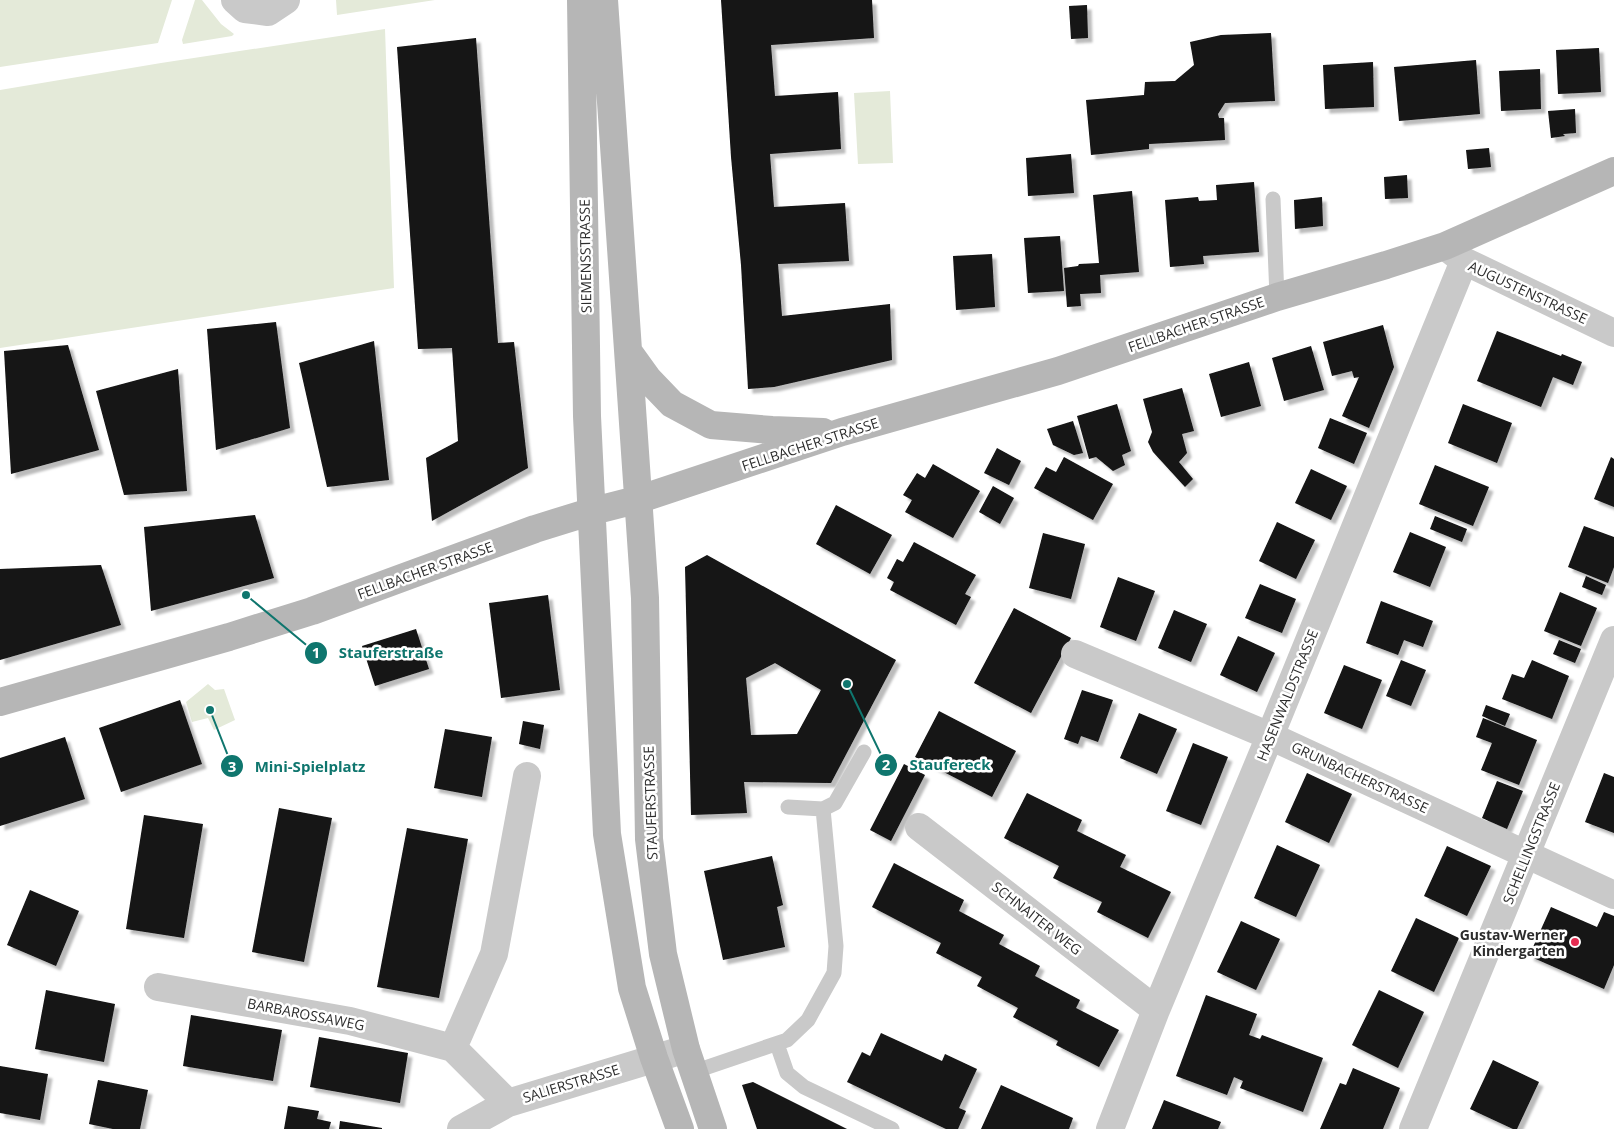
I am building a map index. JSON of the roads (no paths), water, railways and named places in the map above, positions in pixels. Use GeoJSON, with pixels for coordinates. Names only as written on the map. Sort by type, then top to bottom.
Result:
{"type":"FeatureCollection","features":[{"type":"Feature","properties":{"kind":"main road","name":"SIEMENSSTRASSE"},"geometry":{"type":"LineString","coordinates":[[581,0],[587,416],[592,511]]}},
{"type":"Feature","properties":{"kind":"main road"},"geometry":{"type":"LineString","coordinates":[[604,0],[640,499]]}},
{"type":"Feature","properties":{"kind":"main road","name":"FELLBACHER STRASSE"},"geometry":{"type":"LineString","coordinates":[[0,702],[229,638],[312,612],[528,532],[592,511],[640,499],[842,432],[1058,372],[1277,296],[1386,265],[1454,254],[1614,171]]}},
{"type":"Feature","properties":{"kind":"main road"},"geometry":{"type":"LineString","coordinates":[[630,354],[648,379],[672,404],[711,425],[772,430],[842,432]]}},
{"type":"Feature","properties":{"kind":"main road","name":"STAUFERSTRASSE"},"geometry":{"type":"LineString","coordinates":[[640,499],[646,598],[649,839],[664,954],[689,1060],[713,1129]]}},
{"type":"Feature","properties":{"kind":"main road"},"geometry":{"type":"LineString","coordinates":[[592,511],[607,834],[632,988],[654,1058],[680,1129]]}},
{"type":"Feature","properties":{"kind":"street"},"geometry":{"type":"LineString","coordinates":[[235,0],[246,9],[268,12],[286,0]]}},
{"type":"Feature","properties":{"kind":"street","name":"AUGUSTENSTRASSE"},"geometry":{"type":"LineString","coordinates":[[1454,254],[1614,333]]}},
{"type":"Feature","properties":{"kind":"street","name":"HASENWALDSTRASSE"},"geometry":{"type":"LineString","coordinates":[[1110,1129],[1156,1010],[1270,736],[1454,254]]}},
{"type":"Feature","properties":{"kind":"street","name":"SCHELLINGSTRASSE"},"geometry":{"type":"LineString","coordinates":[[1412,1129],[1614,640]]}},
{"type":"Feature","properties":{"kind":"street","name":"GRUNBACHERSTRASSE"},"geometry":{"type":"LineString","coordinates":[[1075,654],[1270,736],[1614,896]]}},
{"type":"Feature","properties":{"kind":"street"},"geometry":{"type":"LineString","coordinates":[[508,1103],[453,1048],[494,954],[528,776]]}},
{"type":"Feature","properties":{"kind":"street","name":"SCHNAITER WEG"},"geometry":{"type":"LineString","coordinates":[[919,827],[1156,1010]]}},
{"type":"Feature","properties":{"kind":"street","name":"BARBAROSSAWEG"},"geometry":{"type":"LineString","coordinates":[[158,987],[350,1021],[453,1048]]}},
{"type":"Feature","properties":{"kind":"street","name":"SALIERSTRASSE"},"geometry":{"type":"LineString","coordinates":[[461,1129],[508,1103],[654,1058],[689,1060]]}},
{"type":"Feature","properties":{"kind":"lane"},"geometry":{"type":"LineString","coordinates":[[1273,199],[1277,296]]}},
{"type":"Feature","properties":{"kind":"lane"},"geometry":{"type":"LineString","coordinates":[[788,808],[823,809],[835,803],[864,752]]}},
{"type":"Feature","properties":{"kind":"lane"},"geometry":{"type":"LineString","coordinates":[[689,1060],[777,1044],[787,1040],[808,1020],[834,973],[836,946],[823,809]]}},
{"type":"Feature","properties":{"kind":"lane"},"geometry":{"type":"LineString","coordinates":[[777,1044],[787,1074],[804,1087],[892,1129]]}},
{"type":"Feature","properties":{"kind":"place","name":"Stauferstraße"},"geometry":{"type":"Point","coordinates":[246,595]}},
{"type":"Feature","properties":{"kind":"place","name":"Staufereck"},"geometry":{"type":"Point","coordinates":[847,684]}},
{"type":"Feature","properties":{"kind":"place","name":"Mini-Spielplatz"},"geometry":{"type":"Point","coordinates":[210,710]}},
{"type":"Feature","properties":{"kind":"place","name":"Gustav-Werner Kindergarten"},"geometry":{"type":"Point","coordinates":[1575,942]}}]}
